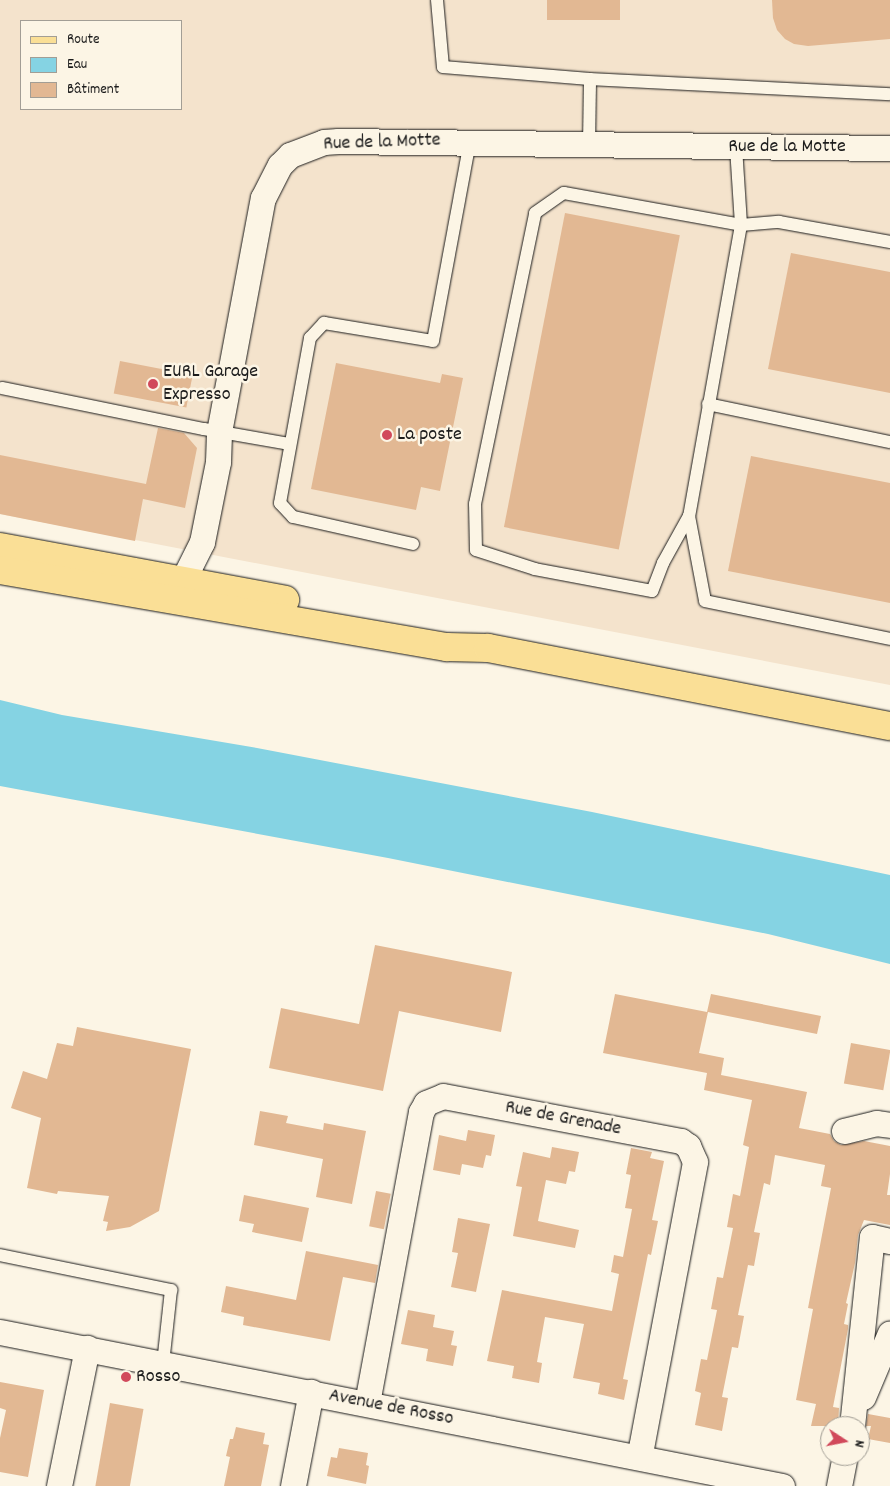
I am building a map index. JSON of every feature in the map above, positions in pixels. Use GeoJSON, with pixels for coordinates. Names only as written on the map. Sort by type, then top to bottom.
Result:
{"type":"FeatureCollection","features":[{"type":"Feature","properties":{"kind":"main road"},"geometry":{"type":"LineString","coordinates":[[0,547],[451,632],[488,648]]}},
{"type":"Feature","properties":{"kind":"main road"},"geometry":{"type":"LineString","coordinates":[[0,570],[447,647],[488,648],[890,726]]}},
{"type":"Feature","properties":{"kind":"street","name":"Rue de la Motte"},"geometry":{"type":"LineString","coordinates":[[183,580],[202,542],[218,462],[219,432],[264,198],[280,166],[290,155],[324,142],[470,141],[589,145],[890,148]]}},
{"type":"Feature","properties":{"kind":"street","name":"Rue de Grenade"},"geometry":{"type":"LineString","coordinates":[[367,1403],[421,1112],[426,1103],[443,1096],[681,1141],[688,1146],[695,1162],[639,1457]]}},
{"type":"Feature","properties":{"kind":"street"},"geometry":{"type":"LineString","coordinates":[[844,1131],[876,1123],[890,1125]]}},
{"type":"Feature","properties":{"kind":"street"},"geometry":{"type":"LineString","coordinates":[[854,1416],[872,1236],[890,1240]]}},
{"type":"Feature","properties":{"kind":"street","name":"Avenue de Rosso"},"geometry":{"type":"LineString","coordinates":[[0,1332],[782,1486]]}},
{"type":"Feature","properties":{"kind":"street"},"geometry":{"type":"LineString","coordinates":[[856,1416],[890,1333]]}},
{"type":"Feature","properties":{"kind":"street"},"geometry":{"type":"LineString","coordinates":[[58,1486],[87,1348]]}},
{"type":"Feature","properties":{"kind":"street"},"geometry":{"type":"LineString","coordinates":[[293,1486],[311,1392]]}},
{"type":"Feature","properties":{"kind":"street"},"geometry":{"type":"LineString","coordinates":[[839,1486],[843,1466]]}},
{"type":"Feature","properties":{"kind":"lane"},"geometry":{"type":"LineString","coordinates":[[437,0],[443,67],[590,79],[890,94]]}},
{"type":"Feature","properties":{"kind":"lane"},"geometry":{"type":"LineString","coordinates":[[589,145],[590,79]]}},
{"type":"Feature","properties":{"kind":"lane"},"geometry":{"type":"LineString","coordinates":[[412,544],[293,517],[280,503],[289,444],[310,338],[324,323],[433,341],[470,141]]}},
{"type":"Feature","properties":{"kind":"lane"},"geometry":{"type":"LineString","coordinates":[[736,147],[741,225],[689,516],[663,563],[652,591],[535,569],[476,550],[475,504],[535,214],[564,193],[741,225],[779,222],[890,242]]}},
{"type":"Feature","properties":{"kind":"lane"},"geometry":{"type":"LineString","coordinates":[[2,388],[219,432],[289,444]]}},
{"type":"Feature","properties":{"kind":"lane"},"geometry":{"type":"LineString","coordinates":[[708,404],[890,442]]}},
{"type":"Feature","properties":{"kind":"lane"},"geometry":{"type":"LineString","coordinates":[[689,516],[705,602],[890,639]]}},
{"type":"Feature","properties":{"kind":"lane"},"geometry":{"type":"LineString","coordinates":[[0,1255],[171,1290],[163,1364]]}},
{"type":"Feature","properties":{"kind":"shaded area"},"geometry":{"type":"Polygon","coordinates":[[[0,0],[890,0],[890,685],[0,514],[0,0]]]}},
{"type":"Feature","properties":{"kind":"water"},"geometry":{"type":"Polygon","coordinates":[[[0,700],[62,715],[257,748],[592,812],[890,875],[890,964],[768,934],[388,858],[0,786],[0,700]]]}},
{"type":"Feature","properties":{"kind":"building"},"geometry":{"type":"Polygon","coordinates":[[[547,0],[620,0],[620,20],[547,20],[547,0]]]}},
{"type":"Feature","properties":{"kind":"building"},"geometry":{"type":"Polygon","coordinates":[[[772,0],[890,0],[890,39],[808,46],[794,44],[785,39],[777,30],[773,18],[772,0]]]}},
{"type":"Feature","properties":{"kind":"building"},"geometry":{"type":"Polygon","coordinates":[[[565,213],[680,235],[619,549],[504,527],[565,213]]]}},
{"type":"Feature","properties":{"kind":"building"},"geometry":{"type":"Polygon","coordinates":[[[791,253],[890,272],[890,393],[768,369],[791,253]]]}},
{"type":"Feature","properties":{"kind":"building","name":"EURL Garage Expresso"},"geometry":{"type":"Polygon","coordinates":[[[120,361],[193,375],[186,408],[114,393],[120,361]]]}},
{"type":"Feature","properties":{"kind":"building","name":"La poste"},"geometry":{"type":"Polygon","coordinates":[[[336,363],[440,383],[442,374],[463,378],[440,491],[421,487],[416,510],[311,489],[336,363]]]}},
{"type":"Feature","properties":{"kind":"building"},"geometry":{"type":"Polygon","coordinates":[[[158,428],[184,433],[197,448],[185,508],[143,499],[135,541],[0,514],[0,455],[146,484],[158,428]]]}},
{"type":"Feature","properties":{"kind":"building"},"geometry":{"type":"Polygon","coordinates":[[[751,456],[890,483],[890,603],[728,571],[751,456]]]}},
{"type":"Feature","properties":{"kind":"building"},"geometry":{"type":"Polygon","coordinates":[[[375,945],[512,972],[501,1032],[399,1011],[383,1091],[269,1068],[281,1008],[359,1024],[375,945]]]}},
{"type":"Feature","properties":{"kind":"building"},"geometry":{"type":"Polygon","coordinates":[[[615,994],[707,1012],[711,994],[821,1016],[817,1034],[708,1012],[699,1053],[724,1058],[721,1075],[807,1092],[799,1128],[830,1134],[834,1141],[841,1145],[864,1141],[890,1146],[890,1174],[887,1195],[890,1195],[890,1225],[864,1220],[858,1235],[855,1263],[846,1303],[848,1304],[844,1324],[848,1325],[848,1329],[833,1407],[839,1408],[839,1416],[820,1416],[820,1426],[811,1426],[816,1404],[796,1400],[813,1309],[808,1308],[831,1188],[821,1186],[825,1165],[775,1155],[770,1185],[764,1183],[754,1232],[760,1233],[754,1266],[748,1265],[738,1315],[744,1316],[738,1348],[732,1347],[722,1397],[728,1398],[722,1431],[695,1425],[701,1393],[695,1391],[701,1359],[707,1360],[717,1310],[711,1309],[717,1277],[723,1278],[733,1228],[727,1227],[733,1194],[740,1196],[749,1147],[743,1145],[752,1100],[704,1090],[707,1073],[603,1053],[615,994]]]}},
{"type":"Feature","properties":{"kind":"building"},"geometry":{"type":"Polygon","coordinates":[[[77,1027],[191,1049],[159,1211],[130,1227],[106,1231],[108,1222],[103,1221],[109,1196],[58,1191],[57,1194],[27,1188],[41,1118],[11,1108],[23,1071],[47,1079],[57,1043],[73,1046],[77,1027]]]}},
{"type":"Feature","properties":{"kind":"building"},"geometry":{"type":"Polygon","coordinates":[[[851,1043],[890,1050],[883,1090],[844,1083],[851,1043]]]}},
{"type":"Feature","properties":{"kind":"building"},"geometry":{"type":"Polygon","coordinates":[[[260,1111],[288,1116],[286,1123],[323,1130],[324,1123],[366,1131],[352,1204],[316,1197],[323,1159],[254,1145],[260,1111]]]}},
{"type":"Feature","properties":{"kind":"building"},"geometry":{"type":"Polygon","coordinates":[[[468,1130],[495,1135],[491,1156],[486,1155],[483,1168],[462,1164],[460,1175],[433,1170],[439,1135],[466,1141],[468,1130]]]}},
{"type":"Feature","properties":{"kind":"building"},"geometry":{"type":"Polygon","coordinates":[[[552,1147],[579,1152],[575,1172],[569,1171],[566,1184],[546,1180],[538,1221],[579,1230],[575,1248],[513,1236],[522,1187],[516,1186],[523,1152],[550,1158],[552,1147]]]}},
{"type":"Feature","properties":{"kind":"building"},"geometry":{"type":"Polygon","coordinates":[[[631,1148],[652,1152],[650,1158],[664,1161],[652,1220],[658,1221],[651,1255],[648,1254],[623,1379],[628,1380],[624,1400],[598,1394],[600,1383],[573,1378],[584,1324],[545,1317],[537,1362],[542,1363],[539,1383],[512,1378],[514,1366],[487,1361],[502,1290],[612,1311],[619,1274],[611,1272],[614,1255],[623,1257],[632,1209],[625,1208],[631,1175],[626,1174],[631,1148]]]}},
{"type":"Feature","properties":{"kind":"building"},"geometry":{"type":"Polygon","coordinates":[[[376,1191],[391,1194],[384,1229],[369,1226],[376,1191]]]}},
{"type":"Feature","properties":{"kind":"building"},"geometry":{"type":"Polygon","coordinates":[[[244,1195],[309,1208],[302,1242],[252,1232],[254,1224],[239,1221],[244,1195]]]}},
{"type":"Feature","properties":{"kind":"building"},"geometry":{"type":"Polygon","coordinates":[[[458,1218],[490,1224],[476,1292],[451,1287],[458,1253],[452,1252],[458,1218]]]}},
{"type":"Feature","properties":{"kind":"building"},"geometry":{"type":"Polygon","coordinates":[[[306,1251],[378,1265],[375,1283],[343,1277],[330,1341],[243,1325],[244,1317],[221,1312],[226,1286],[296,1300],[306,1251]]]}},
{"type":"Feature","properties":{"kind":"building"},"geometry":{"type":"Polygon","coordinates":[[[408,1310],[435,1315],[433,1327],[454,1331],[451,1345],[457,1346],[453,1366],[426,1361],[428,1349],[401,1344],[408,1310]]]}},
{"type":"Feature","properties":{"kind":"building"},"geometry":{"type":"Polygon","coordinates":[[[0,1382],[44,1390],[28,1477],[0,1472],[0,1438],[6,1410],[0,1408],[0,1382]]]}},
{"type":"Feature","properties":{"kind":"building"},"geometry":{"type":"Polygon","coordinates":[[[110,1403],[143,1409],[130,1486],[95,1486],[110,1403]]]}},
{"type":"Feature","properties":{"kind":"building"},"geometry":{"type":"Polygon","coordinates":[[[868,1414],[890,1418],[890,1443],[870,1439],[871,1426],[870,1416],[868,1416],[868,1414]]]}},
{"type":"Feature","properties":{"kind":"building"},"geometry":{"type":"Polygon","coordinates":[[[236,1427],[265,1433],[263,1444],[269,1445],[261,1486],[224,1486],[230,1457],[226,1456],[230,1439],[233,1439],[236,1427]]]}},
{"type":"Feature","properties":{"kind":"building"},"geometry":{"type":"Polygon","coordinates":[[[339,1448],[368,1453],[366,1465],[369,1466],[366,1484],[327,1476],[331,1457],[337,1458],[339,1448]]]}},
{"type":"Feature","properties":{"kind":"place","name":"EURL Garage Expresso"},"geometry":{"type":"Point","coordinates":[153,384]}},
{"type":"Feature","properties":{"kind":"place","name":"La poste"},"geometry":{"type":"Point","coordinates":[387,435]}},
{"type":"Feature","properties":{"kind":"place","name":"Rosso"},"geometry":{"type":"Point","coordinates":[126,1377]}}]}
